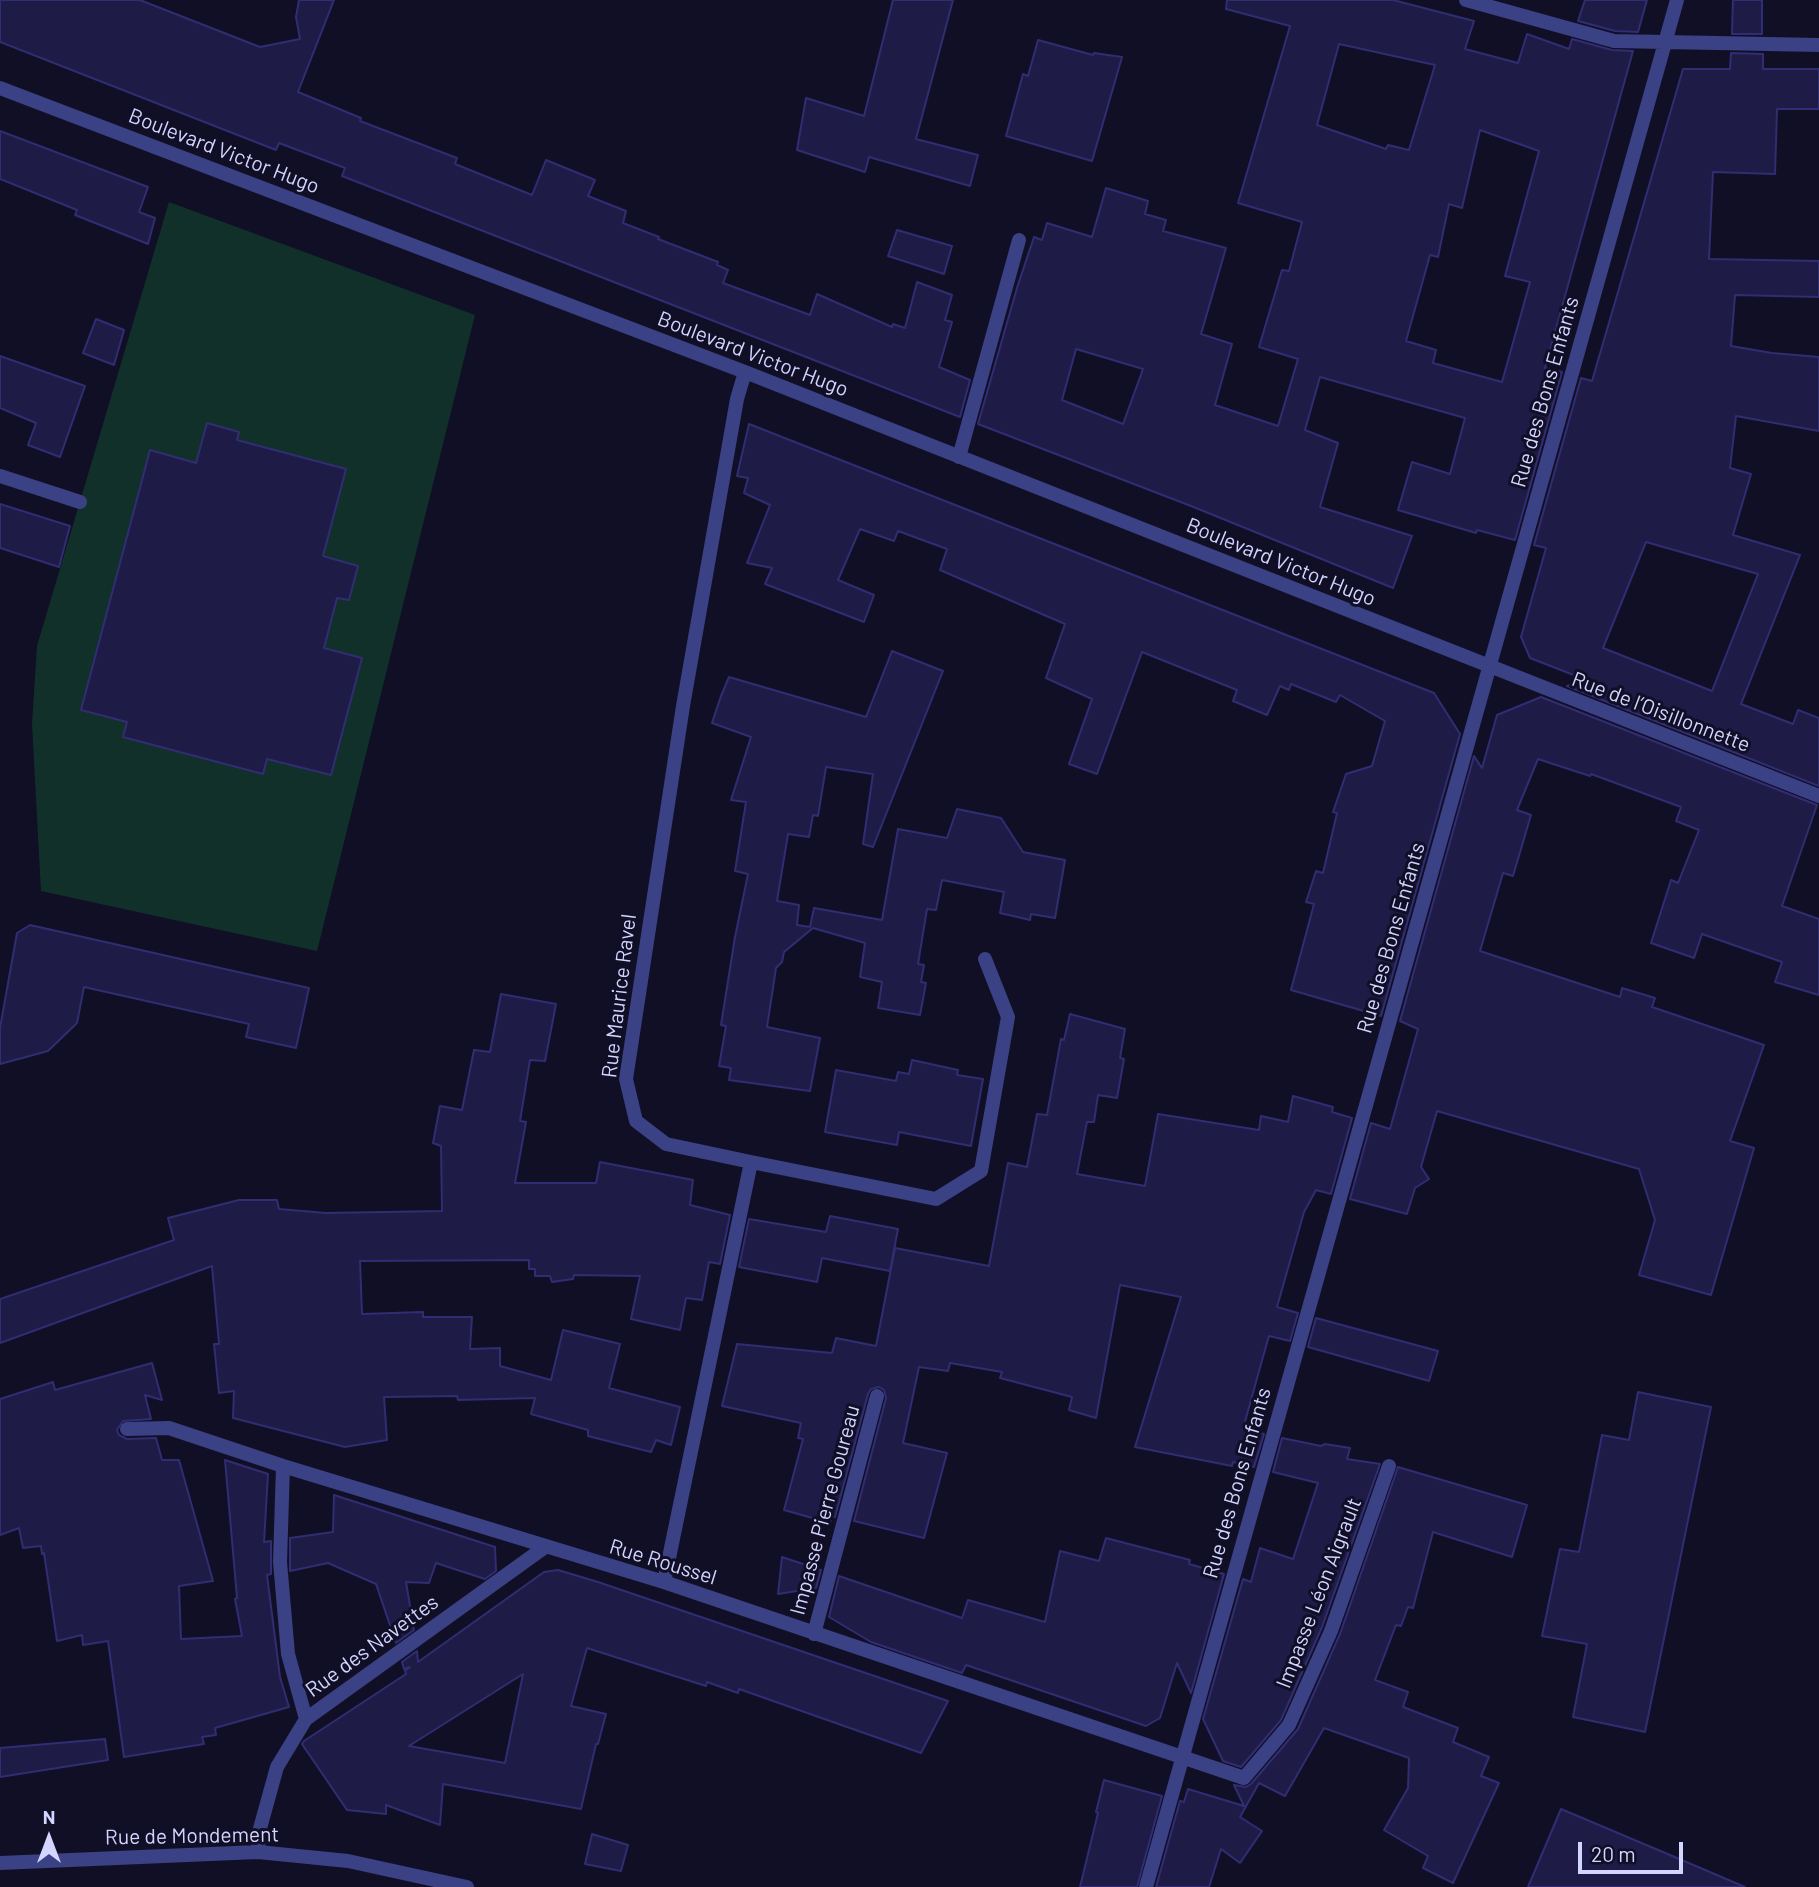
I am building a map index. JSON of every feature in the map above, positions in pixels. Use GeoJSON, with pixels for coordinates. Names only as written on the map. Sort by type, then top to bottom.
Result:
{"type":"FeatureCollection","features":[{"type":"Feature","properties":{"kind":"street"},"geometry":{"type":"LineString","coordinates":[[1466,0],[1614,41],[1819,45]]}},
{"type":"Feature","properties":{"kind":"street","name":"Rue des Bons Enfants"},"geometry":{"type":"LineString","coordinates":[[1146,1887],[1677,0]]}},
{"type":"Feature","properties":{"kind":"street","name":"Boulevard Victor Hugo"},"geometry":{"type":"LineString","coordinates":[[0,88],[745,372],[1489,667]]}},
{"type":"Feature","properties":{"kind":"street"},"geometry":{"type":"LineString","coordinates":[[959,457],[1020,240]]}},
{"type":"Feature","properties":{"kind":"street","name":"Rue Maurice Ravel"},"geometry":{"type":"LineString","coordinates":[[745,372],[737,399],[683,706],[626,1079],[636,1121],[666,1144],[936,1199],[981,1171],[1008,1017],[985,959]]}},
{"type":"Feature","properties":{"kind":"street"},"geometry":{"type":"LineString","coordinates":[[0,476],[80,502]]}},
{"type":"Feature","properties":{"kind":"street","name":"Rue de l’Oisillonnette"},"geometry":{"type":"LineString","coordinates":[[1489,667],[1819,796]]}},
{"type":"Feature","properties":{"kind":"street"},"geometry":{"type":"LineString","coordinates":[[664,1582],[751,1162]]}},
{"type":"Feature","properties":{"kind":"street","name":"Impasse Pierre Goureau"},"geometry":{"type":"LineString","coordinates":[[814,1634],[877,1396]]}},
{"type":"Feature","properties":{"kind":"street","name":"Rue Roussel"},"geometry":{"type":"LineString","coordinates":[[127,1429],[169,1428],[545,1548],[664,1582],[1181,1758]]}},
{"type":"Feature","properties":{"kind":"street"},"geometry":{"type":"LineString","coordinates":[[283,1466],[280,1562],[288,1654],[306,1719]]}},
{"type":"Feature","properties":{"kind":"street","name":"Impasse Léon Aigrault"},"geometry":{"type":"LineString","coordinates":[[1181,1758],[1244,1778],[1289,1725],[1331,1631],[1389,1466]]}},
{"type":"Feature","properties":{"kind":"street","name":"Rue des Navettes"},"geometry":{"type":"LineString","coordinates":[[258,1852],[259,1832],[277,1767],[306,1719],[545,1548]]}},
{"type":"Feature","properties":{"kind":"street","name":"Rue de Mondement"},"geometry":{"type":"LineString","coordinates":[[0,1863],[258,1852],[348,1861],[467,1887]]}},
{"type":"Feature","properties":{"kind":"green space"},"geometry":{"type":"Polygon","coordinates":[[[169,202],[475,315],[317,951],[41,891],[32,724],[37,646],[169,202]]]}},
{"type":"Feature","properties":{"kind":"building"},"geometry":{"type":"Polygon","coordinates":[[[0,0],[140,0],[260,47],[300,39],[296,17],[299,0],[334,0],[298,92],[361,118],[360,121],[457,158],[455,164],[532,195],[546,160],[595,180],[588,196],[626,211],[623,223],[718,262],[717,265],[728,270],[723,283],[810,315],[817,294],[892,327],[893,324],[905,328],[917,282],[952,295],[945,320],[952,322],[939,367],[970,380],[960,417],[342,176],[345,168],[279,143],[276,150],[0,42],[0,0]]]}},
{"type":"Feature","properties":{"kind":"building"},"geometry":{"type":"Polygon","coordinates":[[[893,0],[953,0],[916,139],[978,155],[970,186],[869,157],[865,172],[797,150],[806,98],[864,116],[893,0]]]}},
{"type":"Feature","properties":{"kind":"building"},"geometry":{"type":"Polygon","coordinates":[[[1227,0],[1393,0],[1474,21],[1465,49],[1518,63],[1527,34],[1569,49],[1572,39],[1612,50],[1633,51],[1545,368],[1562,372],[1515,540],[1477,530],[1476,533],[1398,510],[1412,462],[1450,474],[1465,418],[1320,377],[1305,430],[1338,443],[1320,507],[1412,536],[1393,588],[978,424],[1034,237],[1042,240],[1047,223],[1092,237],[1106,188],[1148,201],[1145,214],[1166,220],[1163,231],[1226,248],[1201,334],[1232,344],[1215,405],[1278,426],[1298,359],[1259,347],[1282,270],[1289,271],[1302,222],[1238,203],[1290,26],[1226,9],[1227,0]],[[1339,44],[1317,125],[1386,149],[1388,145],[1409,150],[1435,65],[1339,44]],[[1480,130],[1462,208],[1449,204],[1438,257],[1430,255],[1406,341],[1436,350],[1433,363],[1502,382],[1530,282],[1505,276],[1539,151],[1480,130]],[[1076,349],[1062,400],[1123,424],[1143,369],[1076,349]]]}},
{"type":"Feature","properties":{"kind":"building"},"geometry":{"type":"Polygon","coordinates":[[[1585,0],[1647,0],[1638,32],[1615,31],[1578,21],[1585,0]]]}},
{"type":"Feature","properties":{"kind":"building"},"geometry":{"type":"Polygon","coordinates":[[[1733,0],[1762,0],[1762,34],[1732,34],[1733,0]]]}},
{"type":"Feature","properties":{"kind":"building"},"geometry":{"type":"Polygon","coordinates":[[[1038,40],[1093,55],[1122,57],[1092,161],[1006,136],[1023,74],[1028,76],[1038,40]]]}},
{"type":"Feature","properties":{"kind":"building"},"geometry":{"type":"Polygon","coordinates":[[[1731,53],[1763,54],[1763,69],[1819,69],[1819,109],[1777,109],[1775,174],[1713,172],[1709,259],[1819,261],[1819,297],[1735,295],[1731,346],[1819,357],[1819,431],[1736,416],[1730,468],[1751,474],[1733,535],[1800,555],[1741,704],[1793,724],[1798,710],[1819,718],[1819,786],[1567,686],[1584,679],[1530,658],[1521,637],[1546,548],[1534,545],[1581,378],[1592,381],[1683,69],[1730,69],[1731,53]],[[1646,542],[1603,648],[1712,691],[1758,574],[1646,542]]]}},
{"type":"Feature","properties":{"kind":"building"},"geometry":{"type":"Polygon","coordinates":[[[0,131],[148,187],[139,212],[155,218],[148,244],[75,215],[77,210],[0,179],[0,131]]]}},
{"type":"Feature","properties":{"kind":"building"},"geometry":{"type":"Polygon","coordinates":[[[897,230],[952,246],[944,274],[888,256],[897,230]]]}},
{"type":"Feature","properties":{"kind":"building"},"geometry":{"type":"Polygon","coordinates":[[[96,319],[124,330],[114,365],[83,353],[96,319]]]}},
{"type":"Feature","properties":{"kind":"building"},"geometry":{"type":"Polygon","coordinates":[[[0,356],[85,386],[60,457],[28,445],[36,423],[0,408],[0,356]]]}},
{"type":"Feature","properties":{"kind":"building"},"geometry":{"type":"Polygon","coordinates":[[[207,423],[239,432],[237,440],[346,469],[323,556],[358,566],[349,600],[337,598],[324,648],[362,658],[331,775],[267,759],[263,774],[123,737],[127,722],[81,710],[150,450],[196,463],[207,423]]]}},
{"type":"Feature","properties":{"kind":"building"},"geometry":{"type":"Polygon","coordinates":[[[749,424],[1434,693],[1460,734],[1381,1016],[1291,990],[1314,904],[1306,902],[1316,871],[1323,873],[1337,813],[1333,812],[1346,774],[1372,766],[1385,721],[1340,695],[1336,702],[1291,684],[1289,690],[1280,686],[1267,715],[1233,701],[1237,690],[1142,652],[1097,774],[1069,764],[1092,699],[1046,678],[1065,624],[940,570],[947,549],[898,531],[894,541],[860,529],[838,580],[874,595],[864,622],[765,584],[772,568],[747,563],[770,505],[744,493],[748,478],[737,476],[749,424]]]}},
{"type":"Feature","properties":{"kind":"building"},"geometry":{"type":"Polygon","coordinates":[[[0,504],[70,526],[59,567],[0,548],[0,504]]]}},
{"type":"Feature","properties":{"kind":"building"},"geometry":{"type":"Polygon","coordinates":[[[892,651],[943,671],[873,847],[863,844],[873,774],[826,767],[818,816],[813,815],[809,837],[788,834],[777,901],[799,905],[797,925],[810,927],[814,908],[882,920],[898,829],[947,838],[957,809],[1001,818],[1023,852],[1065,860],[1055,918],[1031,914],[1030,920],[1000,913],[1004,892],[942,880],[936,910],[927,909],[918,964],[924,965],[921,982],[926,983],[920,1015],[878,1008],[882,982],[860,977],[865,943],[813,928],[784,952],[782,962],[776,968],[767,1027],[820,1038],[810,1091],[729,1080],[731,1068],[719,1066],[726,1026],[721,1025],[748,874],[735,871],[746,802],[731,800],[751,737],[712,723],[721,696],[729,677],[866,717],[892,651]]]}},
{"type":"Feature","properties":{"kind":"building"},"geometry":{"type":"Polygon","coordinates":[[[1541,697],[1817,805],[1782,906],[1819,919],[1819,995],[1775,982],[1782,962],[1702,934],[1694,958],[1651,943],[1671,880],[1678,883],[1699,830],[1676,821],[1681,807],[1591,774],[1590,776],[1538,759],[1517,810],[1531,815],[1513,876],[1503,873],[1480,951],[1620,997],[1622,988],[1655,998],[1652,1007],[1764,1045],[1730,1141],[1754,1148],[1711,1295],[1639,1275],[1655,1220],[1639,1169],[1437,1111],[1421,1167],[1429,1179],[1415,1188],[1407,1214],[1350,1199],[1371,1123],[1390,1129],[1418,1029],[1400,1021],[1474,756],[1482,768],[1497,715],[1541,697]]]}},
{"type":"Feature","properties":{"kind":"building"},"geometry":{"type":"Polygon","coordinates":[[[30,925],[309,988],[296,1048],[246,1037],[249,1024],[84,987],[77,1023],[48,1051],[0,1064],[0,1028],[17,933],[30,925]]]}},
{"type":"Feature","properties":{"kind":"building"},"geometry":{"type":"Polygon","coordinates":[[[501,994],[556,1004],[545,1061],[530,1060],[520,1121],[526,1122],[515,1183],[596,1183],[600,1162],[693,1180],[690,1205],[730,1215],[720,1264],[709,1262],[702,1300],[686,1298],[680,1330],[631,1319],[640,1276],[574,1275],[573,1279],[552,1282],[550,1276],[535,1276],[535,1269],[529,1269],[529,1260],[360,1261],[362,1314],[423,1312],[423,1317],[472,1317],[470,1349],[500,1348],[500,1366],[551,1380],[563,1330],[620,1344],[609,1388],[680,1407],[671,1445],[656,1440],[651,1452],[588,1436],[588,1430],[531,1414],[535,1398],[458,1400],[457,1396],[384,1397],[387,1440],[345,1447],[233,1418],[234,1391],[219,1393],[214,1344],[219,1344],[212,1266],[0,1343],[0,1299],[174,1240],[168,1218],[239,1200],[277,1200],[279,1209],[326,1213],[442,1211],[441,1146],[433,1143],[440,1106],[462,1110],[474,1050],[490,1052],[501,994]]]}},
{"type":"Feature","properties":{"kind":"building"},"geometry":{"type":"Polygon","coordinates":[[[1070,1014],[1125,1029],[1120,1058],[1124,1059],[1117,1098],[1098,1095],[1094,1122],[1087,1122],[1077,1174],[1145,1186],[1158,1114],[1259,1130],[1261,1116],[1288,1122],[1293,1096],[1333,1107],[1332,1112],[1352,1118],[1331,1194],[1316,1190],[1304,1212],[1277,1307],[1298,1313],[1290,1341],[1269,1336],[1243,1429],[1264,1434],[1254,1467],[1233,1462],[1232,1466],[1135,1447],[1181,1297],[1120,1285],[1096,1418],[1069,1410],[1072,1397],[1000,1378],[1002,1372],[950,1363],[948,1371],[919,1367],[903,1443],[947,1453],[924,1538],[854,1521],[886,1398],[884,1390],[879,1387],[871,1389],[868,1394],[835,1517],[832,1516],[830,1523],[784,1510],[803,1439],[798,1438],[801,1423],[722,1406],[737,1344],[832,1353],[836,1338],[876,1346],[895,1248],[989,1266],[1008,1163],[1027,1167],[1037,1114],[1047,1115],[1061,1039],[1064,1040],[1070,1014]]]}},
{"type":"Feature","properties":{"kind":"building"},"geometry":{"type":"Polygon","coordinates":[[[912,1060],[958,1070],[957,1075],[983,1079],[971,1146],[899,1132],[897,1145],[825,1132],[836,1070],[896,1081],[898,1072],[909,1074],[912,1060]]]}},
{"type":"Feature","properties":{"kind":"building"},"geometry":{"type":"Polygon","coordinates":[[[830,1216],[898,1229],[890,1271],[822,1258],[817,1282],[739,1267],[749,1219],[826,1232],[830,1216]]]}},
{"type":"Feature","properties":{"kind":"building"},"geometry":{"type":"Polygon","coordinates":[[[1316,1318],[1438,1351],[1429,1381],[1308,1347],[1316,1318]]]}},
{"type":"Feature","properties":{"kind":"building"},"geometry":{"type":"Polygon","coordinates":[[[152,1363],[162,1400],[145,1395],[151,1419],[123,1421],[117,1430],[119,1435],[127,1439],[156,1438],[162,1460],[179,1460],[213,1581],[179,1586],[181,1639],[242,1636],[235,1599],[225,1460],[268,1474],[264,1542],[271,1541],[271,1574],[267,1575],[280,1677],[289,1707],[215,1728],[216,1735],[202,1737],[204,1744],[124,1757],[108,1641],[83,1645],[82,1635],[57,1641],[41,1546],[23,1548],[19,1528],[0,1535],[0,1399],[53,1382],[55,1390],[152,1363]]]}},
{"type":"Feature","properties":{"kind":"building"},"geometry":{"type":"Polygon","coordinates":[[[1638,1392],[1711,1407],[1645,1732],[1573,1717],[1587,1644],[1542,1636],[1560,1549],[1579,1552],[1602,1435],[1629,1440],[1638,1392]]]}},
{"type":"Feature","properties":{"kind":"building"},"geometry":{"type":"Polygon","coordinates":[[[1282,1438],[1321,1446],[1325,1444],[1350,1448],[1347,1459],[1380,1464],[1322,1627],[1281,1720],[1241,1767],[1223,1761],[1203,1719],[1243,1579],[1251,1582],[1260,1548],[1293,1559],[1318,1483],[1273,1472],[1282,1438]]]}},
{"type":"Feature","properties":{"kind":"building"},"geometry":{"type":"Polygon","coordinates":[[[1398,1467],[1527,1505],[1512,1557],[1433,1532],[1413,1608],[1408,1607],[1401,1626],[1396,1625],[1375,1680],[1408,1692],[1403,1707],[1458,1728],[1453,1742],[1489,1757],[1481,1776],[1499,1783],[1453,1883],[1423,1868],[1428,1856],[1384,1830],[1408,1788],[1409,1758],[1324,1728],[1285,1796],[1259,1783],[1240,1817],[1262,1831],[1240,1863],[1221,1849],[1209,1887],[1156,1887],[1180,1801],[1184,1802],[1188,1789],[1244,1806],[1234,1785],[1246,1787],[1251,1784],[1298,1729],[1340,1634],[1398,1467]]]}},
{"type":"Feature","properties":{"kind":"building"},"geometry":{"type":"Polygon","coordinates":[[[334,1495],[495,1547],[496,1571],[485,1579],[436,1563],[429,1583],[406,1582],[414,1630],[396,1643],[376,1584],[328,1563],[290,1571],[290,1538],[333,1532],[334,1495]]]}},
{"type":"Feature","properties":{"kind":"building"},"geometry":{"type":"Polygon","coordinates":[[[1106,1538],[1190,1560],[1189,1564],[1224,1574],[1191,1693],[1177,1663],[1160,1718],[1146,1726],[966,1665],[962,1673],[871,1642],[829,1617],[839,1576],[962,1618],[968,1600],[1045,1622],[1060,1551],[1099,1561],[1106,1538]]]}},
{"type":"Feature","properties":{"kind":"building"},"geometry":{"type":"Polygon","coordinates":[[[782,1557],[821,1570],[816,1588],[778,1594],[782,1557]]]}},
{"type":"Feature","properties":{"kind":"building"},"geometry":{"type":"Polygon","coordinates":[[[558,1570],[598,1582],[948,1701],[921,1753],[739,1689],[738,1693],[707,1682],[706,1686],[587,1648],[571,1706],[606,1714],[581,1809],[443,1784],[440,1825],[386,1805],[386,1814],[347,1810],[302,1744],[304,1741],[406,1674],[405,1671],[410,1667],[404,1669],[402,1662],[417,1651],[418,1662],[544,1572],[558,1570]],[[523,1674],[409,1746],[505,1763],[523,1674]]]}},
{"type":"Feature","properties":{"kind":"building"},"geometry":{"type":"Polygon","coordinates":[[[105,1739],[108,1760],[0,1777],[0,1748],[105,1739]]]}},
{"type":"Feature","properties":{"kind":"building"},"geometry":{"type":"Polygon","coordinates":[[[1104,1780],[1162,1796],[1137,1887],[1080,1887],[1104,1780]]]}},
{"type":"Feature","properties":{"kind":"building"},"geometry":{"type":"Polygon","coordinates":[[[1561,1809],[1670,1855],[1745,1887],[1528,1887],[1561,1809]]]}},
{"type":"Feature","properties":{"kind":"building"},"geometry":{"type":"Polygon","coordinates":[[[592,1834],[628,1845],[621,1871],[585,1864],[592,1834]]]}}]}
